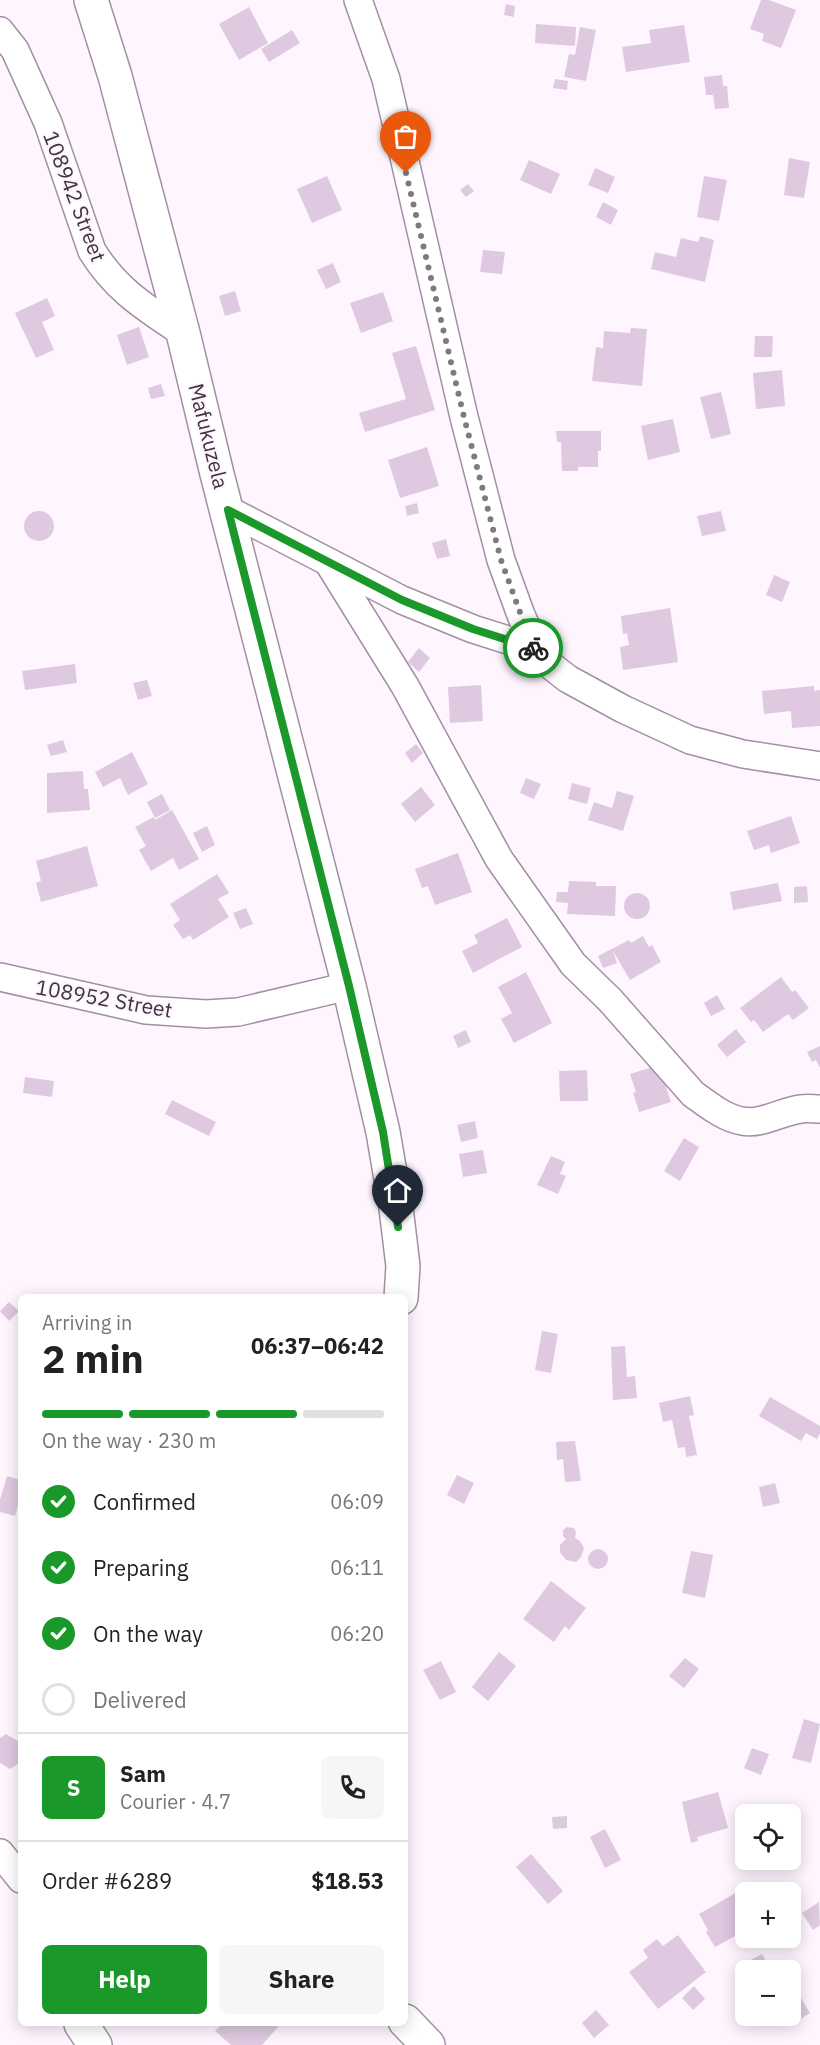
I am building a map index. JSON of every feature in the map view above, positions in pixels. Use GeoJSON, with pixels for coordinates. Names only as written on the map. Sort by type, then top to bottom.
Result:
{"type":"FeatureCollection","features":[{"type":"Feature","properties":{"kind":"main road","name":"Mafukuzela"},"geometry":{"type":"LineString","coordinates":[[91,0],[115,76],[183,333],[349,986],[383,1132],[396,1208],[402,1266],[401,1294]]}},
{"type":"Feature","properties":{"kind":"main road"},"geometry":{"type":"LineString","coordinates":[[408,2024],[428,2045]]}},
{"type":"Feature","properties":{"kind":"main road"},"geometry":{"type":"LineString","coordinates":[[82,2026],[96,2045]]}},
{"type":"Feature","properties":{"kind":"street"},"geometry":{"type":"LineString","coordinates":[[358,0],[386,79],[461,405],[501,560],[536,649],[545,661],[568,679],[622,709],[690,740],[744,754],[820,766]]}},
{"type":"Feature","properties":{"kind":"street","name":"108942 Street"},"geometry":{"type":"LineString","coordinates":[[0,31],[15,50],[48,123],[92,250],[103,269],[128,296],[183,333]]}},
{"type":"Feature","properties":{"kind":"street"},"geometry":{"type":"LineString","coordinates":[[228,510],[412,604],[473,629],[536,649]]}},
{"type":"Feature","properties":{"kind":"street"},"geometry":{"type":"LineString","coordinates":[[328,562],[405,686],[500,859],[573,964],[610,1000],[693,1094],[708,1105],[743,1122],[762,1120],[801,1108],[820,1109]]}},
{"type":"Feature","properties":{"kind":"street","name":"108952 Street"},"geometry":{"type":"LineString","coordinates":[[0,977],[146,1010],[206,1014],[238,1012],[349,986]]}},
{"type":"Feature","properties":{"kind":"street"},"geometry":{"type":"LineString","coordinates":[[0,1853],[18,1875]]}},
{"type":"Feature","properties":{"kind":"building"},"geometry":{"type":"Polygon","coordinates":[[[761,0],[769,0],[796,10],[781,48],[762,41],[764,34],[750,29],[761,0]]]}},
{"type":"Feature","properties":{"kind":"building"},"geometry":{"type":"Polygon","coordinates":[[[506,4],[515,6],[514,17],[504,15],[506,4]]]}},
{"type":"Feature","properties":{"kind":"building"},"geometry":{"type":"Polygon","coordinates":[[[249,7],[268,43],[239,60],[219,24],[249,7]]]}},
{"type":"Feature","properties":{"kind":"building"},"geometry":{"type":"Polygon","coordinates":[[[536,24],[576,27],[575,46],[535,43],[536,24]]]}},
{"type":"Feature","properties":{"kind":"building"},"geometry":{"type":"Polygon","coordinates":[[[684,25],[690,62],[626,72],[622,47],[651,43],[649,30],[684,25]]]}},
{"type":"Feature","properties":{"kind":"building"},"geometry":{"type":"Polygon","coordinates":[[[580,27],[596,30],[586,81],[564,77],[569,54],[575,55],[580,27]]]}},
{"type":"Feature","properties":{"kind":"building"},"geometry":{"type":"Polygon","coordinates":[[[292,30],[300,43],[269,62],[261,49],[292,30]]]}},
{"type":"Feature","properties":{"kind":"building"},"geometry":{"type":"Polygon","coordinates":[[[722,75],[723,86],[727,86],[729,108],[715,109],[713,95],[706,95],[704,77],[722,75]]]}},
{"type":"Feature","properties":{"kind":"building"},"geometry":{"type":"Polygon","coordinates":[[[555,79],[568,81],[567,90],[553,88],[555,79]]]}},
{"type":"Feature","properties":{"kind":"building"},"geometry":{"type":"Polygon","coordinates":[[[789,158],[810,162],[804,198],[784,195],[789,158]]]}},
{"type":"Feature","properties":{"kind":"building"},"geometry":{"type":"Polygon","coordinates":[[[529,160],[560,174],[551,194],[520,180],[529,160]]]}},
{"type":"Feature","properties":{"kind":"building"},"geometry":{"type":"Polygon","coordinates":[[[595,168],[615,177],[608,193],[588,185],[595,168]]]}},
{"type":"Feature","properties":{"kind":"building"},"geometry":{"type":"Polygon","coordinates":[[[327,176],[342,210],[312,223],[297,189],[327,176]]]}},
{"type":"Feature","properties":{"kind":"building"},"geometry":{"type":"Polygon","coordinates":[[[704,176],[727,180],[719,221],[697,217],[704,176]]]}},
{"type":"Feature","properties":{"kind":"building"},"geometry":{"type":"Polygon","coordinates":[[[468,184],[474,191],[466,197],[460,190],[468,184]]]}},
{"type":"Feature","properties":{"kind":"building"},"geometry":{"type":"Polygon","coordinates":[[[603,202],[618,210],[611,225],[596,217],[603,202]]]}},
{"type":"Feature","properties":{"kind":"building"},"geometry":{"type":"Polygon","coordinates":[[[700,236],[714,240],[705,282],[651,269],[655,252],[676,257],[681,238],[698,242],[700,236]]]}},
{"type":"Feature","properties":{"kind":"building"},"geometry":{"type":"Polygon","coordinates":[[[483,250],[505,252],[502,274],[480,272],[483,250]]]}},
{"type":"Feature","properties":{"kind":"building"},"geometry":{"type":"Polygon","coordinates":[[[333,263],[341,282],[326,289],[317,270],[333,263]]]}},
{"type":"Feature","properties":{"kind":"building"},"geometry":{"type":"Polygon","coordinates":[[[235,291],[241,311],[225,316],[219,296],[235,291]]]}},
{"type":"Feature","properties":{"kind":"building"},"geometry":{"type":"Polygon","coordinates":[[[383,292],[393,321],[361,333],[350,303],[383,292]]]}},
{"type":"Feature","properties":{"kind":"building"},"geometry":{"type":"Polygon","coordinates":[[[47,298],[55,316],[42,322],[54,350],[36,358],[15,313],[47,298]]]}},
{"type":"Feature","properties":{"kind":"building"},"geometry":{"type":"Polygon","coordinates":[[[139,327],[149,357],[127,365],[117,335],[139,327]]]}},
{"type":"Feature","properties":{"kind":"building"},"geometry":{"type":"Polygon","coordinates":[[[631,328],[647,329],[642,386],[592,381],[596,347],[603,348],[604,331],[630,333],[631,328]]]}},
{"type":"Feature","properties":{"kind":"building"},"geometry":{"type":"Polygon","coordinates":[[[755,336],[773,336],[772,357],[754,357],[755,336]]]}},
{"type":"Feature","properties":{"kind":"building"},"geometry":{"type":"Polygon","coordinates":[[[416,346],[435,410],[365,432],[359,413],[406,399],[392,353],[416,346]]]}},
{"type":"Feature","properties":{"kind":"building"},"geometry":{"type":"Polygon","coordinates":[[[782,370],[785,406],[756,409],[753,373],[782,370]]]}},
{"type":"Feature","properties":{"kind":"building"},"geometry":{"type":"Polygon","coordinates":[[[161,384],[165,396],[151,399],[148,388],[161,384]]]}},
{"type":"Feature","properties":{"kind":"building"},"geometry":{"type":"Polygon","coordinates":[[[721,392],[731,434],[711,439],[700,397],[721,392]]]}},
{"type":"Feature","properties":{"kind":"building"},"geometry":{"type":"Polygon","coordinates":[[[673,419],[680,452],[648,460],[641,426],[673,419]]]}},
{"type":"Feature","properties":{"kind":"building"},"geometry":{"type":"Polygon","coordinates":[[[556,431],[601,431],[598,467],[578,467],[578,471],[562,471],[561,442],[557,442],[556,431]]]}},
{"type":"Feature","properties":{"kind":"building"},"geometry":{"type":"Polygon","coordinates":[[[427,447],[439,486],[400,498],[388,460],[427,447]]]}},
{"type":"Feature","properties":{"kind":"building"},"geometry":{"type":"Polygon","coordinates":[[[417,503],[419,513],[407,516],[405,506],[417,503]]]}},
{"type":"Feature","properties":{"kind":"building"},"geometry":{"type":"Polygon","coordinates":[[[39,511],[50,515],[54,526],[50,537],[39,541],[28,537],[24,526],[28,515],[39,511]]]}},
{"type":"Feature","properties":{"kind":"building"},"geometry":{"type":"Polygon","coordinates":[[[721,511],[726,531],[702,536],[697,516],[721,511]]]}},
{"type":"Feature","properties":{"kind":"building"},"geometry":{"type":"Polygon","coordinates":[[[446,539],[450,556],[437,559],[432,543],[446,539]]]}},
{"type":"Feature","properties":{"kind":"building"},"geometry":{"type":"Polygon","coordinates":[[[774,575],[790,582],[782,602],[766,595],[774,575]]]}},
{"type":"Feature","properties":{"kind":"building"},"geometry":{"type":"Polygon","coordinates":[[[670,608],[678,662],[623,670],[620,647],[629,645],[627,633],[623,634],[621,616],[670,608]]]}},
{"type":"Feature","properties":{"kind":"building"},"geometry":{"type":"Polygon","coordinates":[[[419,648],[430,658],[419,672],[408,662],[419,648]]]}},
{"type":"Feature","properties":{"kind":"building"},"geometry":{"type":"Polygon","coordinates":[[[75,664],[77,683],[25,690],[22,671],[75,664]]]}},
{"type":"Feature","properties":{"kind":"building"},"geometry":{"type":"Polygon","coordinates":[[[147,680],[152,696],[138,700],[133,683],[147,680]]]}},
{"type":"Feature","properties":{"kind":"building"},"geometry":{"type":"Polygon","coordinates":[[[481,685],[483,721],[450,723],[448,687],[481,685]]]}},
{"type":"Feature","properties":{"kind":"building"},"geometry":{"type":"Polygon","coordinates":[[[814,686],[814,691],[820,690],[820,726],[792,728],[791,711],[764,714],[762,691],[814,686]]]}},
{"type":"Feature","properties":{"kind":"building"},"geometry":{"type":"Polygon","coordinates":[[[63,740],[67,752],[51,756],[47,745],[63,740]]]}},
{"type":"Feature","properties":{"kind":"building"},"geometry":{"type":"Polygon","coordinates":[[[416,744],[423,753],[412,763],[405,753],[416,744]]]}},
{"type":"Feature","properties":{"kind":"building"},"geometry":{"type":"Polygon","coordinates":[[[132,752],[148,784],[128,795],[120,778],[103,787],[95,772],[132,752]]]}},
{"type":"Feature","properties":{"kind":"building"},"geometry":{"type":"Polygon","coordinates":[[[83,771],[84,789],[88,789],[90,810],[47,813],[47,773],[83,771]]]}},
{"type":"Feature","properties":{"kind":"building"},"geometry":{"type":"Polygon","coordinates":[[[526,778],[541,784],[534,799],[520,793],[526,778]]]}},
{"type":"Feature","properties":{"kind":"building"},"geometry":{"type":"Polygon","coordinates":[[[572,783],[591,788],[587,804],[568,799],[572,783]]]}},
{"type":"Feature","properties":{"kind":"building"},"geometry":{"type":"Polygon","coordinates":[[[421,787],[435,805],[415,822],[401,804],[421,787]]]}},
{"type":"Feature","properties":{"kind":"building"},"geometry":{"type":"Polygon","coordinates":[[[617,791],[634,796],[623,831],[588,820],[594,802],[612,808],[617,791]]]}},
{"type":"Feature","properties":{"kind":"building"},"geometry":{"type":"Polygon","coordinates":[[[162,794],[170,810],[155,818],[147,802],[162,794]]]}},
{"type":"Feature","properties":{"kind":"building"},"geometry":{"type":"Polygon","coordinates":[[[172,810],[199,859],[179,870],[173,858],[151,871],[139,850],[146,846],[135,827],[154,817],[155,820],[172,810]]]}},
{"type":"Feature","properties":{"kind":"building"},"geometry":{"type":"Polygon","coordinates":[[[791,816],[800,843],[771,853],[769,845],[754,850],[747,831],[791,816]]]}},
{"type":"Feature","properties":{"kind":"building"},"geometry":{"type":"Polygon","coordinates":[[[207,826],[215,845],[202,852],[193,833],[207,826]]]}},
{"type":"Feature","properties":{"kind":"building"},"geometry":{"type":"Polygon","coordinates":[[[87,846],[98,886],[41,902],[36,883],[41,881],[36,861],[87,846]]]}},
{"type":"Feature","properties":{"kind":"building"},"geometry":{"type":"Polygon","coordinates":[[[458,853],[472,892],[435,905],[428,886],[422,888],[415,869],[458,853]]]}},
{"type":"Feature","properties":{"kind":"building"},"geometry":{"type":"Polygon","coordinates":[[[217,874],[229,893],[218,899],[229,917],[193,940],[190,935],[183,939],[173,925],[180,920],[170,904],[217,874]]]}},
{"type":"Feature","properties":{"kind":"building"},"geometry":{"type":"Polygon","coordinates":[[[569,881],[596,882],[596,886],[616,886],[615,916],[567,914],[568,903],[556,902],[557,892],[568,892],[569,881]]]}},
{"type":"Feature","properties":{"kind":"building"},"geometry":{"type":"Polygon","coordinates":[[[778,883],[782,901],[733,910],[730,892],[778,883]]]}},
{"type":"Feature","properties":{"kind":"building"},"geometry":{"type":"Polygon","coordinates":[[[807,886],[808,902],[794,903],[794,887],[807,886]]]}},
{"type":"Feature","properties":{"kind":"building"},"geometry":{"type":"Polygon","coordinates":[[[637,893],[646,897],[650,906],[646,915],[637,919],[628,915],[624,906],[628,897],[637,893]]]}},
{"type":"Feature","properties":{"kind":"building"},"geometry":{"type":"Polygon","coordinates":[[[246,908],[253,924],[240,929],[233,913],[246,908]]]}},
{"type":"Feature","properties":{"kind":"building"},"geometry":{"type":"Polygon","coordinates":[[[507,918],[522,947],[473,973],[462,951],[478,943],[474,935],[507,918]]]}},
{"type":"Feature","properties":{"kind":"building"},"geometry":{"type":"Polygon","coordinates":[[[643,936],[649,947],[652,945],[661,962],[630,980],[613,951],[617,963],[603,968],[598,956],[629,940],[631,943],[643,936]]]}},
{"type":"Feature","properties":{"kind":"building"},"geometry":{"type":"Polygon","coordinates":[[[526,972],[552,1023],[514,1043],[501,1019],[512,1013],[498,987],[526,972]]]}},
{"type":"Feature","properties":{"kind":"building"},"geometry":{"type":"Polygon","coordinates":[[[781,977],[792,992],[795,990],[809,1008],[793,1020],[788,1014],[763,1032],[754,1020],[751,1022],[740,1008],[781,977]]]}},
{"type":"Feature","properties":{"kind":"building"},"geometry":{"type":"Polygon","coordinates":[[[717,995],[725,1009],[711,1016],[704,1003],[717,995]]]}},
{"type":"Feature","properties":{"kind":"building"},"geometry":{"type":"Polygon","coordinates":[[[736,1029],[746,1042],[727,1057],[717,1045],[736,1029]]]}},
{"type":"Feature","properties":{"kind":"building"},"geometry":{"type":"Polygon","coordinates":[[[466,1030],[471,1042],[458,1048],[453,1036],[466,1030]]]}},
{"type":"Feature","properties":{"kind":"building"},"geometry":{"type":"Polygon","coordinates":[[[820,1046],[820,1068],[816,1060],[812,1062],[807,1052],[820,1046]]]}},
{"type":"Feature","properties":{"kind":"building"},"geometry":{"type":"Polygon","coordinates":[[[659,1065],[671,1102],[639,1112],[630,1074],[659,1065]]]}},
{"type":"Feature","properties":{"kind":"building"},"geometry":{"type":"Polygon","coordinates":[[[587,1070],[588,1101],[560,1101],[559,1071],[587,1070]]]}},
{"type":"Feature","properties":{"kind":"building"},"geometry":{"type":"Polygon","coordinates":[[[25,1077],[54,1081],[52,1097],[23,1093],[25,1077]]]}},
{"type":"Feature","properties":{"kind":"building"},"geometry":{"type":"Polygon","coordinates":[[[172,1100],[216,1122],[209,1136],[165,1114],[172,1100]]]}},
{"type":"Feature","properties":{"kind":"building"},"geometry":{"type":"Polygon","coordinates":[[[475,1121],[478,1138],[461,1142],[457,1125],[475,1121]]]}},
{"type":"Feature","properties":{"kind":"building"},"geometry":{"type":"Polygon","coordinates":[[[684,1138],[699,1147],[680,1181],[664,1171],[684,1138]]]}},
{"type":"Feature","properties":{"kind":"building"},"geometry":{"type":"Polygon","coordinates":[[[483,1150],[487,1173],[463,1177],[459,1154],[483,1150]]]}},
{"type":"Feature","properties":{"kind":"building"},"geometry":{"type":"Polygon","coordinates":[[[551,1156],[565,1162],[560,1174],[566,1176],[558,1194],[537,1185],[551,1156]]]}},
{"type":"Feature","properties":{"kind":"building"},"geometry":{"type":"Polygon","coordinates":[[[9,1302],[18,1312],[9,1321],[0,1311],[9,1302]]]}},
{"type":"Feature","properties":{"kind":"building"},"geometry":{"type":"Polygon","coordinates":[[[542,1331],[558,1334],[551,1373],[535,1370],[542,1331]]]}},
{"type":"Feature","properties":{"kind":"building"},"geometry":{"type":"Polygon","coordinates":[[[625,1346],[627,1377],[635,1376],[637,1398],[613,1400],[611,1347],[625,1346]]]}},
{"type":"Feature","properties":{"kind":"building"},"geometry":{"type":"Polygon","coordinates":[[[690,1396],[694,1415],[689,1416],[697,1455],[686,1457],[685,1447],[678,1448],[672,1420],[663,1422],[659,1403],[690,1396]]]}},
{"type":"Feature","properties":{"kind":"building"},"geometry":{"type":"Polygon","coordinates":[[[770,1397],[820,1426],[817,1439],[806,1433],[801,1441],[759,1416],[770,1397]]]}},
{"type":"Feature","properties":{"kind":"building"},"geometry":{"type":"Polygon","coordinates":[[[575,1441],[581,1481],[565,1482],[563,1459],[557,1460],[556,1442],[575,1441]]]}},
{"type":"Feature","properties":{"kind":"building"},"geometry":{"type":"Polygon","coordinates":[[[457,1475],[474,1483],[464,1504],[447,1495],[457,1475]]]}},
{"type":"Feature","properties":{"kind":"building"},"geometry":{"type":"Polygon","coordinates":[[[7,1476],[18,1479],[18,1506],[15,1516],[0,1512],[0,1500],[7,1476]]]}},
{"type":"Feature","properties":{"kind":"building"},"geometry":{"type":"Polygon","coordinates":[[[775,1483],[780,1503],[763,1507],[759,1487],[775,1483]]]}},
{"type":"Feature","properties":{"kind":"building"},"geometry":{"type":"Polygon","coordinates":[[[567,1527],[574,1528],[575,1538],[584,1548],[581,1557],[576,1562],[566,1560],[560,1552],[560,1545],[566,1539],[563,1536],[563,1530],[567,1527]]]}},
{"type":"Feature","properties":{"kind":"building"},"geometry":{"type":"Polygon","coordinates":[[[598,1549],[605,1552],[608,1559],[605,1566],[598,1569],[591,1566],[588,1559],[591,1552],[598,1549]]]}},
{"type":"Feature","properties":{"kind":"building"},"geometry":{"type":"Polygon","coordinates":[[[691,1551],[713,1555],[705,1598],[682,1593],[691,1551]]]}},
{"type":"Feature","properties":{"kind":"building"},"geometry":{"type":"Polygon","coordinates":[[[551,1581],[586,1608],[569,1630],[565,1626],[554,1642],[523,1619],[551,1581]]]}},
{"type":"Feature","properties":{"kind":"building"},"geometry":{"type":"Polygon","coordinates":[[[499,1652],[516,1666],[488,1701],[472,1687],[499,1652]]]}},
{"type":"Feature","properties":{"kind":"building"},"geometry":{"type":"Polygon","coordinates":[[[685,1658],[699,1669],[684,1688],[669,1676],[685,1658]]]}},
{"type":"Feature","properties":{"kind":"building"},"geometry":{"type":"Polygon","coordinates":[[[441,1661],[456,1692],[440,1700],[423,1670],[441,1661]]]}},
{"type":"Feature","properties":{"kind":"building"},"geometry":{"type":"Polygon","coordinates":[[[804,1719],[820,1724],[811,1763],[792,1758],[804,1719]]]}},
{"type":"Feature","properties":{"kind":"building"},"geometry":{"type":"Polygon","coordinates":[[[6,1734],[18,1741],[18,1764],[10,1769],[0,1763],[0,1738],[6,1734]]]}},
{"type":"Feature","properties":{"kind":"building"},"geometry":{"type":"Polygon","coordinates":[[[752,1748],[769,1754],[761,1775],[744,1768],[752,1748]]]}},
{"type":"Feature","properties":{"kind":"building"},"geometry":{"type":"Polygon","coordinates":[[[718,1792],[728,1828],[697,1837],[698,1841],[691,1843],[682,1802],[718,1792]]]}},
{"type":"Feature","properties":{"kind":"building"},"geometry":{"type":"Polygon","coordinates":[[[567,1816],[567,1828],[553,1829],[552,1817],[567,1816]]]}},
{"type":"Feature","properties":{"kind":"building"},"geometry":{"type":"Polygon","coordinates":[[[605,1829],[621,1860],[605,1868],[590,1837],[605,1829]]]}},
{"type":"Feature","properties":{"kind":"building"},"geometry":{"type":"Polygon","coordinates":[[[531,1854],[563,1891],[548,1904],[516,1867],[531,1854]]]}},
{"type":"Feature","properties":{"kind":"building"},"geometry":{"type":"Polygon","coordinates":[[[735,1893],[735,1936],[715,1947],[699,1914],[735,1893]]]}},
{"type":"Feature","properties":{"kind":"building"},"geometry":{"type":"Polygon","coordinates":[[[819,1902],[820,1925],[813,1930],[802,1913],[819,1902]]]}},
{"type":"Feature","properties":{"kind":"building"},"geometry":{"type":"Polygon","coordinates":[[[678,1935],[706,1972],[658,2009],[629,1972],[648,1958],[643,1950],[657,1939],[663,1946],[678,1935]]]}},
{"type":"Feature","properties":{"kind":"building"},"geometry":{"type":"Polygon","coordinates":[[[762,1954],[765,1960],[751,1960],[762,1954]]]}},
{"type":"Feature","properties":{"kind":"building"},"geometry":{"type":"Polygon","coordinates":[[[694,1986],[705,1999],[693,2010],[682,1998],[694,1986]]]}},
{"type":"Feature","properties":{"kind":"building"},"geometry":{"type":"Polygon","coordinates":[[[801,1998],[810,2013],[801,2019],[801,1998]]]}},
{"type":"Feature","properties":{"kind":"building"},"geometry":{"type":"Polygon","coordinates":[[[596,2010],[609,2025],[594,2038],[582,2023],[596,2010]]]}},
{"type":"Feature","properties":{"kind":"building"},"geometry":{"type":"Polygon","coordinates":[[[220,2026],[278,2027],[262,2045],[231,2045],[215,2031],[220,2026]]]}},
{"type":"Feature","properties":{"kind":"way so far"},"geometry":{"type":"LineString","coordinates":[[406,173],[464,417],[501,560],[536,649],[533,648]]}},
{"type":"Feature","properties":{"kind":"route"},"geometry":{"type":"LineString","coordinates":[[398,1227],[383,1132],[349,986],[228,510],[402,600],[473,629],[533,648]]}}]}
